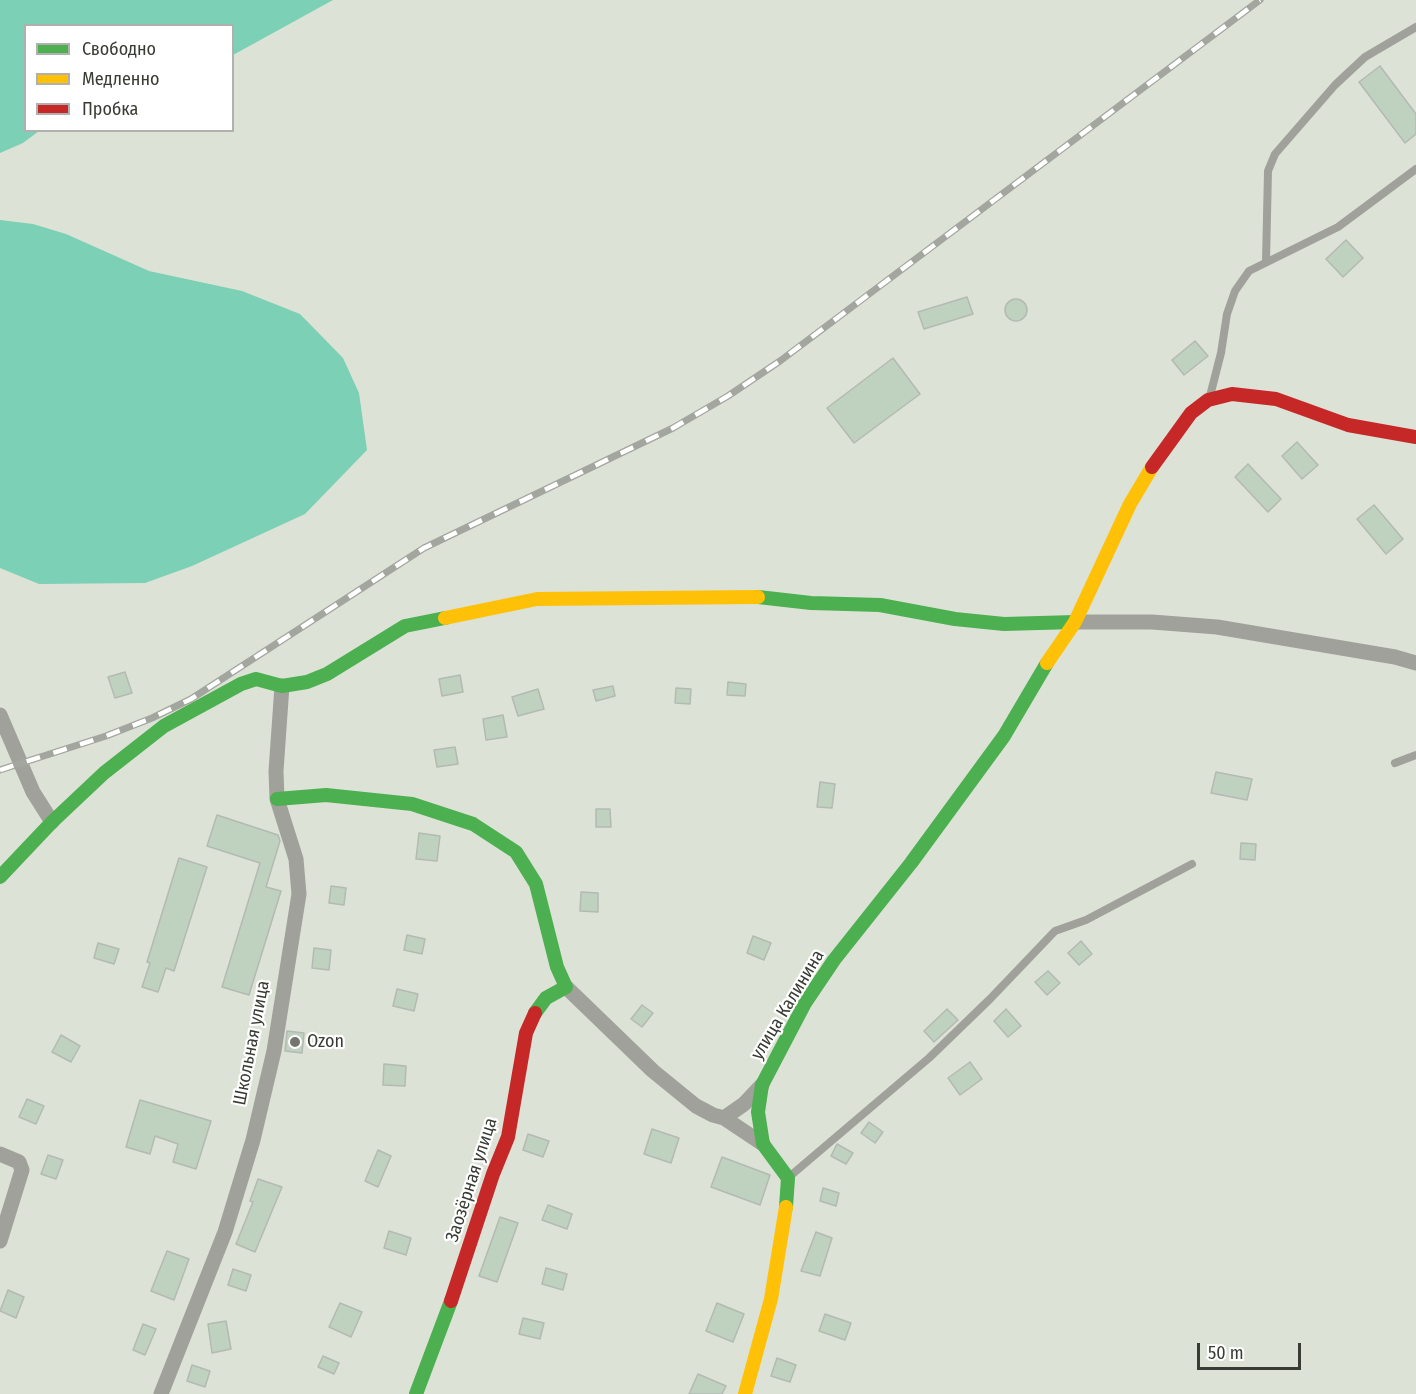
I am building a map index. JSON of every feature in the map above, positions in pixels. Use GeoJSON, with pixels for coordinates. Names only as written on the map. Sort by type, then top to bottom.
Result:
{"type":"FeatureCollection","features":[{"type":"Feature","properties":{"kind":"street"},"geometry":{"type":"LineString","coordinates":[[1208,400],[1233,394],[1276,399],[1348,425],[1416,436]]}},
{"type":"Feature","properties":{"kind":"street","name":"улица Калинина"},"geometry":{"type":"LineString","coordinates":[[788,1178],[777,1160],[763,1144],[758,1112],[762,1085],[806,1003],[834,960],[998,745],[1039,675],[1075,622],[1130,504],[1161,451],[1191,413],[1208,400]]}},
{"type":"Feature","properties":{"kind":"street"},"geometry":{"type":"LineString","coordinates":[[0,877],[52,822],[104,773],[164,726],[241,684],[256,679],[282,686],[307,682],[327,674],[405,626],[537,598],[763,597],[811,603],[880,605],[954,619],[1004,624],[1152,622],[1217,627],[1395,657],[1416,663]]}},
{"type":"Feature","properties":{"kind":"street","name":"Школьная улица"},"geometry":{"type":"LineString","coordinates":[[160,1394],[225,1232],[253,1140],[274,1051],[299,894],[296,859],[277,798],[276,771],[282,686]]}},
{"type":"Feature","properties":{"kind":"street"},"geometry":{"type":"LineString","coordinates":[[0,715],[33,792],[52,822]]}},
{"type":"Feature","properties":{"kind":"street"},"geometry":{"type":"LineString","coordinates":[[277,798],[326,795],[412,804],[473,824],[500,840],[516,852],[536,884],[557,967],[566,987],[653,1071],[696,1107],[724,1118],[763,1144]]}},
{"type":"Feature","properties":{"kind":"street","name":"Заозёрная улица"},"geometry":{"type":"LineString","coordinates":[[416,1394],[446,1318],[493,1174],[508,1137],[525,1033],[546,998],[566,987]]}},
{"type":"Feature","properties":{"kind":"street"},"geometry":{"type":"LineString","coordinates":[[724,1118],[744,1104],[762,1085]]}},
{"type":"Feature","properties":{"kind":"street"},"geometry":{"type":"LineString","coordinates":[[0,1154],[19,1162],[22,1170],[0,1241]]}},
{"type":"Feature","properties":{"kind":"street"},"geometry":{"type":"LineString","coordinates":[[745,1394],[771,1299],[786,1211],[788,1178]]}},
{"type":"Feature","properties":{"kind":"lane"},"geometry":{"type":"LineString","coordinates":[[1266,261],[1269,171],[1275,154],[1365,57],[1416,27]]}},
{"type":"Feature","properties":{"kind":"lane"},"geometry":{"type":"LineString","coordinates":[[1208,400],[1221,353],[1227,314],[1235,291],[1249,271],[1266,261],[1306,246],[1338,228],[1416,169]]}},
{"type":"Feature","properties":{"kind":"lane"},"geometry":{"type":"LineString","coordinates":[[1395,763],[1416,754]]}},
{"type":"Feature","properties":{"kind":"lane"},"geometry":{"type":"LineString","coordinates":[[788,1178],[929,1058],[1055,931],[1086,920],[1192,864]]}},
{"type":"Feature","properties":{"kind":"shaded area"},"geometry":{"type":"Polygon","coordinates":[[[0,0],[333,0],[234,54],[234,24],[24,24],[24,132],[38,132],[23,143],[0,153],[0,0]]]}},
{"type":"Feature","properties":{"kind":"shaded area"},"geometry":{"type":"Polygon","coordinates":[[[0,220],[33,224],[66,234],[149,271],[242,291],[300,314],[343,358],[359,393],[367,450],[305,514],[192,566],[145,583],[39,584],[0,568],[0,220]]]}},
{"type":"Feature","properties":{"kind":"building"},"geometry":{"type":"Polygon","coordinates":[[[1380,66],[1416,114],[1416,134],[1405,143],[1359,82],[1380,66]]]}},
{"type":"Feature","properties":{"kind":"building"},"geometry":{"type":"Polygon","coordinates":[[[1346,240],[1363,258],[1343,277],[1326,259],[1346,240]]]}},
{"type":"Feature","properties":{"kind":"building"},"geometry":{"type":"Polygon","coordinates":[[[967,297],[973,314],[924,329],[918,312],[967,297]]]}},
{"type":"Feature","properties":{"kind":"building"},"geometry":{"type":"Polygon","coordinates":[[[1016,299],[1024,302],[1027,310],[1024,318],[1016,321],[1008,318],[1005,310],[1008,302],[1016,299]]]}},
{"type":"Feature","properties":{"kind":"building"},"geometry":{"type":"Polygon","coordinates":[[[1195,341],[1208,356],[1184,375],[1172,360],[1195,341]]]}},
{"type":"Feature","properties":{"kind":"building"},"geometry":{"type":"Polygon","coordinates":[[[893,358],[920,394],[854,443],[827,408],[893,358]]]}},
{"type":"Feature","properties":{"kind":"building"},"geometry":{"type":"Polygon","coordinates":[[[1297,442],[1318,465],[1302,479],[1282,456],[1297,442]]]}},
{"type":"Feature","properties":{"kind":"building"},"geometry":{"type":"Polygon","coordinates":[[[1248,464],[1281,499],[1268,512],[1235,477],[1248,464]]]}},
{"type":"Feature","properties":{"kind":"building"},"geometry":{"type":"Polygon","coordinates":[[[1374,505],[1403,539],[1386,554],[1357,519],[1374,505]]]}},
{"type":"Feature","properties":{"kind":"building"},"geometry":{"type":"Polygon","coordinates":[[[125,672],[132,693],[115,698],[108,677],[125,672]]]}},
{"type":"Feature","properties":{"kind":"building"},"geometry":{"type":"Polygon","coordinates":[[[460,675],[463,692],[442,696],[439,679],[460,675]]]}},
{"type":"Feature","properties":{"kind":"building"},"geometry":{"type":"Polygon","coordinates":[[[728,682],[746,684],[745,696],[727,695],[728,682]]]}},
{"type":"Feature","properties":{"kind":"building"},"geometry":{"type":"Polygon","coordinates":[[[613,686],[615,696],[596,701],[593,690],[613,686]]]}},
{"type":"Feature","properties":{"kind":"building"},"geometry":{"type":"Polygon","coordinates":[[[676,688],[691,689],[690,704],[675,703],[676,688]]]}},
{"type":"Feature","properties":{"kind":"building"},"geometry":{"type":"Polygon","coordinates":[[[538,689],[544,709],[518,716],[512,697],[538,689]]]}},
{"type":"Feature","properties":{"kind":"building"},"geometry":{"type":"Polygon","coordinates":[[[503,715],[507,737],[486,740],[483,719],[503,715]]]}},
{"type":"Feature","properties":{"kind":"building"},"geometry":{"type":"Polygon","coordinates":[[[455,747],[458,764],[437,767],[434,750],[455,747]]]}},
{"type":"Feature","properties":{"kind":"building"},"geometry":{"type":"Polygon","coordinates":[[[1216,772],[1252,779],[1247,800],[1211,793],[1216,772]]]}},
{"type":"Feature","properties":{"kind":"building"},"geometry":{"type":"Polygon","coordinates":[[[820,782],[835,784],[832,808],[817,807],[820,782]]]}},
{"type":"Feature","properties":{"kind":"building"},"geometry":{"type":"Polygon","coordinates":[[[596,809],[610,809],[611,827],[596,827],[596,809]]]}},
{"type":"Feature","properties":{"kind":"building"},"geometry":{"type":"Polygon","coordinates":[[[217,815],[278,835],[280,841],[266,887],[281,891],[249,995],[222,987],[260,863],[207,846],[217,815]]]}},
{"type":"Feature","properties":{"kind":"building"},"geometry":{"type":"Polygon","coordinates":[[[419,833],[440,836],[437,861],[416,859],[419,833]]]}},
{"type":"Feature","properties":{"kind":"building"},"geometry":{"type":"Polygon","coordinates":[[[1241,843],[1256,844],[1255,860],[1240,859],[1241,843]]]}},
{"type":"Feature","properties":{"kind":"building"},"geometry":{"type":"Polygon","coordinates":[[[179,858],[207,867],[174,971],[166,968],[158,992],[142,987],[150,963],[147,962],[179,858]]]}},
{"type":"Feature","properties":{"kind":"building"},"geometry":{"type":"Polygon","coordinates":[[[331,886],[346,888],[344,905],[329,903],[331,886]]]}},
{"type":"Feature","properties":{"kind":"building"},"geometry":{"type":"Polygon","coordinates":[[[581,892],[598,893],[598,912],[580,911],[581,892]]]}},
{"type":"Feature","properties":{"kind":"building"},"geometry":{"type":"Polygon","coordinates":[[[407,935],[425,939],[422,954],[404,950],[407,935]]]}},
{"type":"Feature","properties":{"kind":"building"},"geometry":{"type":"Polygon","coordinates":[[[753,936],[771,943],[764,960],[747,953],[753,936]]]}},
{"type":"Feature","properties":{"kind":"building"},"geometry":{"type":"Polygon","coordinates":[[[1081,941],[1092,954],[1079,965],[1068,953],[1081,941]]]}},
{"type":"Feature","properties":{"kind":"building"},"geometry":{"type":"Polygon","coordinates":[[[98,943],[119,949],[114,964],[94,958],[98,943]]]}},
{"type":"Feature","properties":{"kind":"building"},"geometry":{"type":"Polygon","coordinates":[[[314,948],[331,950],[329,970],[312,968],[314,948]]]}},
{"type":"Feature","properties":{"kind":"building"},"geometry":{"type":"Polygon","coordinates":[[[1048,971],[1060,983],[1047,995],[1035,982],[1048,971]]]}},
{"type":"Feature","properties":{"kind":"building"},"geometry":{"type":"Polygon","coordinates":[[[397,989],[418,994],[414,1011],[393,1006],[397,989]]]}},
{"type":"Feature","properties":{"kind":"building"},"geometry":{"type":"Polygon","coordinates":[[[642,1005],[653,1013],[642,1027],[631,1019],[642,1005]]]}},
{"type":"Feature","properties":{"kind":"building"},"geometry":{"type":"Polygon","coordinates":[[[947,1009],[958,1020],[934,1042],[924,1031],[947,1009]]]}},
{"type":"Feature","properties":{"kind":"building"},"geometry":{"type":"Polygon","coordinates":[[[1006,1009],[1021,1026],[1008,1037],[994,1021],[1006,1009]]]}},
{"type":"Feature","properties":{"kind":"building"},"geometry":{"type":"Polygon","coordinates":[[[287,1031],[304,1033],[302,1053],[285,1051],[287,1031]]]}},
{"type":"Feature","properties":{"kind":"building"},"geometry":{"type":"Polygon","coordinates":[[[61,1035],[80,1046],[71,1062],[52,1052],[61,1035]]]}},
{"type":"Feature","properties":{"kind":"building"},"geometry":{"type":"Polygon","coordinates":[[[970,1062],[982,1079],[960,1095],[948,1078],[970,1062]]]}},
{"type":"Feature","properties":{"kind":"building"},"geometry":{"type":"Polygon","coordinates":[[[384,1064],[406,1066],[405,1086],[383,1085],[384,1064]]]}},
{"type":"Feature","properties":{"kind":"building"},"geometry":{"type":"Polygon","coordinates":[[[27,1099],[44,1106],[36,1124],[19,1117],[27,1099]]]}},
{"type":"Feature","properties":{"kind":"building"},"geometry":{"type":"Polygon","coordinates":[[[140,1100],[211,1121],[196,1169],[173,1162],[178,1144],[155,1136],[150,1154],[126,1147],[140,1100]]]}},
{"type":"Feature","properties":{"kind":"building"},"geometry":{"type":"Polygon","coordinates":[[[869,1122],[883,1132],[875,1143],[861,1133],[869,1122]]]}},
{"type":"Feature","properties":{"kind":"building"},"geometry":{"type":"Polygon","coordinates":[[[652,1129],[679,1138],[671,1163],[644,1154],[652,1129]]]}},
{"type":"Feature","properties":{"kind":"building"},"geometry":{"type":"Polygon","coordinates":[[[528,1134],[549,1141],[543,1157],[523,1150],[528,1134]]]}},
{"type":"Feature","properties":{"kind":"building"},"geometry":{"type":"Polygon","coordinates":[[[837,1144],[853,1153],[846,1164],[831,1156],[837,1144]]]}},
{"type":"Feature","properties":{"kind":"building"},"geometry":{"type":"Polygon","coordinates":[[[378,1150],[391,1156],[378,1187],[365,1181],[378,1150]]]}},
{"type":"Feature","properties":{"kind":"building"},"geometry":{"type":"Polygon","coordinates":[[[48,1155],[63,1160],[56,1179],[41,1174],[48,1155]]]}},
{"type":"Feature","properties":{"kind":"building"},"geometry":{"type":"Polygon","coordinates":[[[722,1157],[770,1175],[760,1205],[711,1187],[722,1157]]]}},
{"type":"Feature","properties":{"kind":"building"},"geometry":{"type":"Polygon","coordinates":[[[258,1179],[282,1187],[255,1252],[236,1244],[253,1202],[250,1201],[258,1179]]]}},
{"type":"Feature","properties":{"kind":"building"},"geometry":{"type":"Polygon","coordinates":[[[823,1188],[839,1193],[836,1206],[820,1201],[823,1188]]]}},
{"type":"Feature","properties":{"kind":"building"},"geometry":{"type":"Polygon","coordinates":[[[548,1205],[572,1214],[567,1229],[542,1220],[548,1205]]]}},
{"type":"Feature","properties":{"kind":"building"},"geometry":{"type":"Polygon","coordinates":[[[500,1217],[518,1223],[497,1282],[479,1276],[500,1217]]]}},
{"type":"Feature","properties":{"kind":"building"},"geometry":{"type":"Polygon","coordinates":[[[389,1231],[411,1238],[406,1255],[384,1248],[389,1231]]]}},
{"type":"Feature","properties":{"kind":"building"},"geometry":{"type":"Polygon","coordinates":[[[816,1232],[832,1238],[820,1276],[801,1271],[816,1232]]]}},
{"type":"Feature","properties":{"kind":"building"},"geometry":{"type":"Polygon","coordinates":[[[167,1251],[189,1259],[174,1300],[151,1291],[167,1251]]]}},
{"type":"Feature","properties":{"kind":"building"},"geometry":{"type":"Polygon","coordinates":[[[546,1268],[567,1274],[563,1290],[542,1284],[546,1268]]]}},
{"type":"Feature","properties":{"kind":"building"},"geometry":{"type":"Polygon","coordinates":[[[233,1269],[251,1275],[246,1291],[228,1285],[233,1269]]]}},
{"type":"Feature","properties":{"kind":"building"},"geometry":{"type":"Polygon","coordinates":[[[8,1290],[24,1297],[16,1318],[0,1311],[8,1290]]]}},
{"type":"Feature","properties":{"kind":"building"},"geometry":{"type":"Polygon","coordinates":[[[340,1303],[362,1312],[351,1337],[329,1327],[340,1303]]]}},
{"type":"Feature","properties":{"kind":"building"},"geometry":{"type":"Polygon","coordinates":[[[717,1303],[744,1314],[733,1342],[706,1331],[717,1303]]]}},
{"type":"Feature","properties":{"kind":"building"},"geometry":{"type":"Polygon","coordinates":[[[825,1314],[851,1323],[845,1340],[819,1331],[825,1314]]]}},
{"type":"Feature","properties":{"kind":"building"},"geometry":{"type":"Polygon","coordinates":[[[523,1318],[544,1323],[540,1339],[519,1334],[523,1318]]]}},
{"type":"Feature","properties":{"kind":"building"},"geometry":{"type":"Polygon","coordinates":[[[226,1321],[231,1349],[212,1353],[208,1324],[226,1321]]]}},
{"type":"Feature","properties":{"kind":"building"},"geometry":{"type":"Polygon","coordinates":[[[143,1324],[156,1329],[145,1355],[133,1350],[143,1324]]]}},
{"type":"Feature","properties":{"kind":"building"},"geometry":{"type":"Polygon","coordinates":[[[323,1356],[339,1363],[334,1374],[318,1367],[323,1356]]]}},
{"type":"Feature","properties":{"kind":"building"},"geometry":{"type":"Polygon","coordinates":[[[777,1358],[796,1365],[790,1382],[771,1376],[777,1358]]]}},
{"type":"Feature","properties":{"kind":"building"},"geometry":{"type":"Polygon","coordinates":[[[192,1365],[210,1371],[205,1387],[187,1381],[192,1365]]]}},
{"type":"Feature","properties":{"kind":"building"},"geometry":{"type":"Polygon","coordinates":[[[698,1374],[726,1386],[722,1394],[689,1394],[698,1374]]]}},
{"type":"Feature","properties":{"kind":"railway"},"geometry":{"type":"LineString","coordinates":[[0,770],[106,736],[152,718],[191,699],[424,548],[673,428],[728,396],[780,361],[1260,0]]}},
{"type":"Feature","properties":{"kind":"traffic: fast"},"geometry":{"type":"LineString","coordinates":[[758,597],[811,603],[880,605],[955,619],[1004,624],[1075,622]]}},
{"type":"Feature","properties":{"kind":"traffic: fast"},"geometry":{"type":"LineString","coordinates":[[0,877],[52,822],[104,773],[164,726],[241,684],[256,679],[282,686],[307,682],[327,674],[405,626],[445,618]]}},
{"type":"Feature","properties":{"kind":"traffic: fast"},"geometry":{"type":"LineString","coordinates":[[786,1207],[788,1178],[763,1144],[758,1112],[762,1085],[805,1003],[834,960],[911,863],[1004,736],[1047,663]]}},
{"type":"Feature","properties":{"kind":"traffic: fast"},"geometry":{"type":"LineString","coordinates":[[277,799],[326,795],[412,804],[473,824],[516,852],[536,884],[557,967],[566,987],[546,998],[535,1013]]}},
{"type":"Feature","properties":{"kind":"traffic: fast"},"geometry":{"type":"LineString","coordinates":[[416,1394],[451,1301]]}},
{"type":"Feature","properties":{"kind":"traffic: slow"},"geometry":{"type":"LineString","coordinates":[[1047,663],[1075,622],[1130,504],[1152,467]]}},
{"type":"Feature","properties":{"kind":"traffic: slow"},"geometry":{"type":"LineString","coordinates":[[445,618],[537,599],[758,597]]}},
{"type":"Feature","properties":{"kind":"traffic: slow"},"geometry":{"type":"LineString","coordinates":[[745,1394],[771,1299],[786,1207]]}},
{"type":"Feature","properties":{"kind":"traffic: jam"},"geometry":{"type":"LineString","coordinates":[[1152,467],[1191,413],[1208,400],[1232,394],[1276,399],[1348,425],[1416,437]]}},
{"type":"Feature","properties":{"kind":"traffic: jam"},"geometry":{"type":"LineString","coordinates":[[451,1301],[493,1174],[508,1137],[526,1033],[535,1013]]}},
{"type":"Feature","properties":{"kind":"place","name":"Ozon"},"geometry":{"type":"Point","coordinates":[295,1042]}}]}
